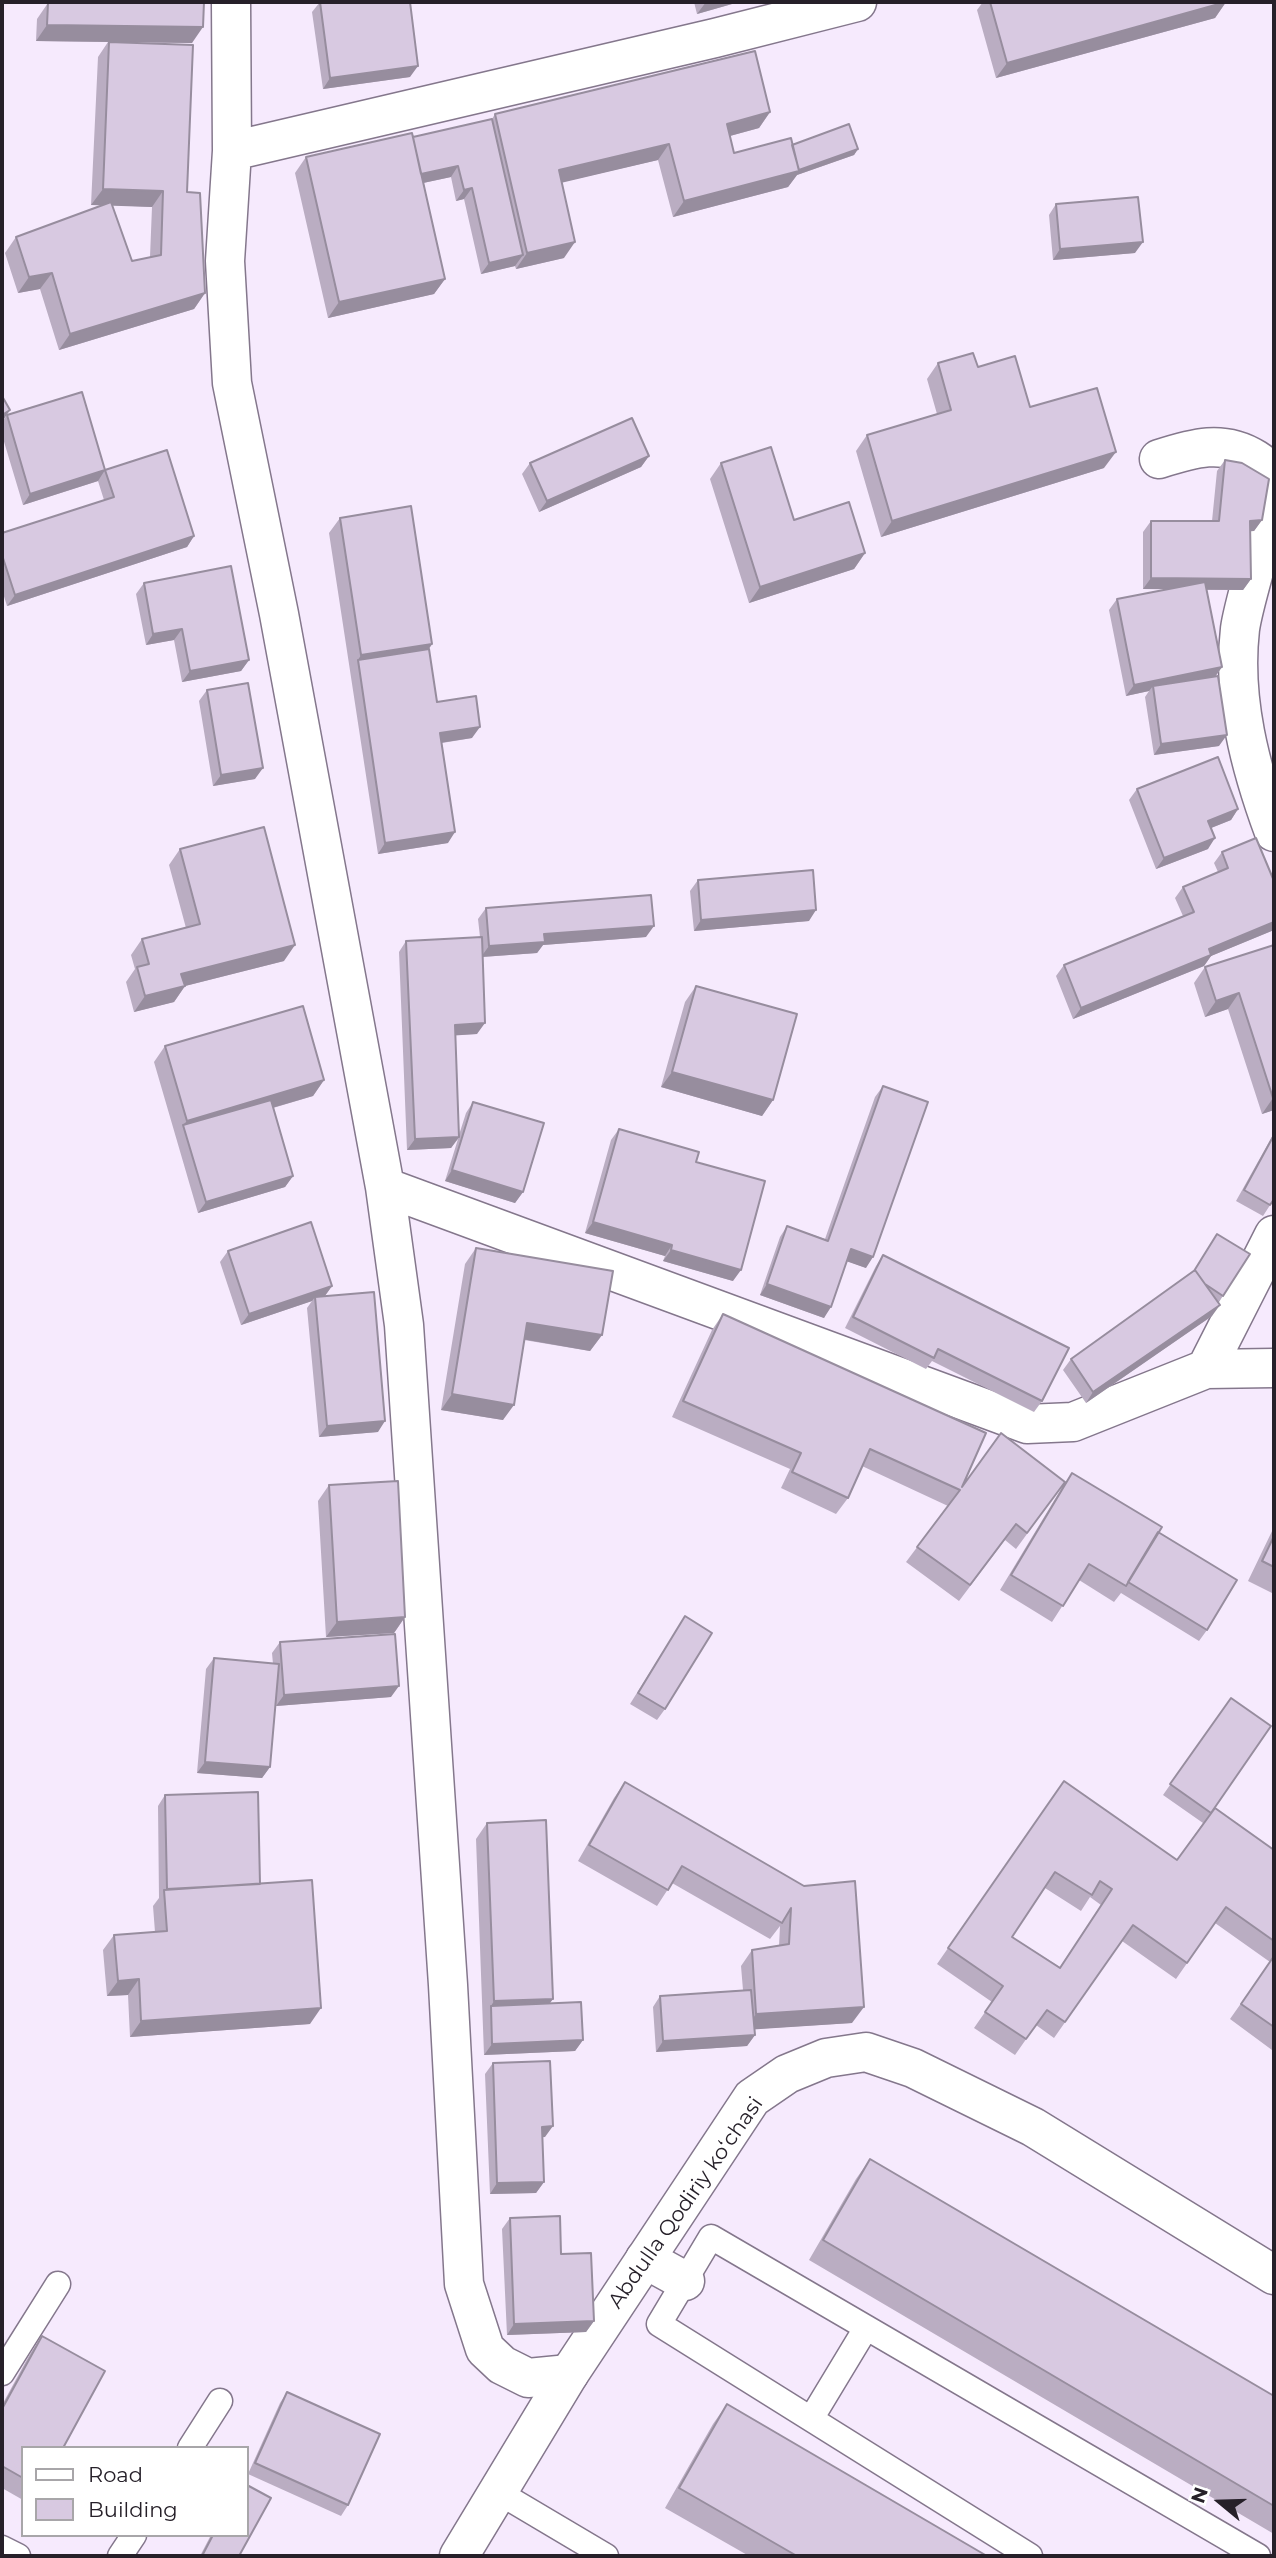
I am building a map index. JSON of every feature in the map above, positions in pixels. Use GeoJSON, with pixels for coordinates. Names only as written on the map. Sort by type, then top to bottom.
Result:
{"type":"FeatureCollection","features":[{"type":"Feature","properties":{"kind":"street"},"geometry":{"type":"LineString","coordinates":[[232,2],[232,151],[225,261],[232,383],[282,627],[385,1187],[404,1325],[464,2284],[485,2349],[502,2365],[528,2378],[569,2374]]}},
{"type":"Feature","properties":{"kind":"street"},"geometry":{"type":"LineString","coordinates":[[232,151],[857,2]]}},
{"type":"Feature","properties":{"kind":"street"},"geometry":{"type":"LineString","coordinates":[[1159,459],[1190,449],[1223,446],[1243,452],[1265,466],[1272,479],[1264,531],[1240,629],[1239,697],[1252,773],[1274,832]]}},
{"type":"Feature","properties":{"kind":"street"},"geometry":{"type":"LineString","coordinates":[[385,1187],[1027,1424],[1073,1422],[1206,1369],[1274,1368]]}},
{"type":"Feature","properties":{"kind":"street"},"geometry":{"type":"LineString","coordinates":[[1206,1369],[1274,1235]]}},
{"type":"Feature","properties":{"kind":"street","name":"Abdulla Qodiriy koʻchasi"},"geometry":{"type":"LineString","coordinates":[[459,2556],[569,2374],[752,2098],[787,2074],[826,2058],[866,2052],[913,2068],[1033,2127],[1274,2275]]}},
{"type":"Feature","properties":{"kind":"street"},"geometry":{"type":"LineString","coordinates":[[645,2259],[685,2281]]}},
{"type":"Feature","properties":{"kind":"lane"},"geometry":{"type":"LineString","coordinates":[[1030,2556],[659,2324],[711,2237],[1258,2556]]}},
{"type":"Feature","properties":{"kind":"lane"},"geometry":{"type":"LineString","coordinates":[[2,2373],[58,2284]]}},
{"type":"Feature","properties":{"kind":"lane"},"geometry":{"type":"LineString","coordinates":[[811,2419],[866,2328]]}},
{"type":"Feature","properties":{"kind":"lane"},"geometry":{"type":"LineString","coordinates":[[191,2446],[220,2401]]}},
{"type":"Feature","properties":{"kind":"lane"},"geometry":{"type":"LineString","coordinates":[[498,2492],[606,2556]]}},
{"type":"Feature","properties":{"kind":"lane"},"geometry":{"type":"LineString","coordinates":[[120,2556],[133,2537]]}},
{"type":"Feature","properties":{"kind":"lane"},"geometry":{"type":"LineString","coordinates":[[2,2548],[18,2556]]}},
{"type":"Feature","properties":{"kind":"building"},"geometry":{"type":"Polygon","coordinates":[[[204,2],[203,27],[47,25],[48,3],[204,2]]]}},
{"type":"Feature","properties":{"kind":"building"},"geometry":{"type":"Polygon","coordinates":[[[320,2],[410,2],[418,66],[330,78],[320,2]]]}},
{"type":"Feature","properties":{"kind":"building"},"geometry":{"type":"Polygon","coordinates":[[[990,2],[1226,2],[1007,63],[990,2]]]}},
{"type":"Feature","properties":{"kind":"building"},"geometry":{"type":"Polygon","coordinates":[[[109,42],[193,45],[187,192],[200,193],[205,293],[70,334],[52,273],[29,277],[16,237],[111,202],[132,261],[161,255],[163,191],[103,189],[109,42]]]}},
{"type":"Feature","properties":{"kind":"building"},"geometry":{"type":"Polygon","coordinates":[[[755,51],[770,112],[727,124],[734,153],[791,138],[799,171],[684,201],[669,144],[559,170],[575,242],[527,253],[495,114],[755,51]]]}},
{"type":"Feature","properties":{"kind":"building"},"geometry":{"type":"Polygon","coordinates":[[[492,119],[523,255],[489,263],[472,188],[464,190],[458,166],[421,174],[413,137],[492,119]]]}},
{"type":"Feature","properties":{"kind":"building"},"geometry":{"type":"Polygon","coordinates":[[[849,124],[858,149],[799,170],[792,145],[849,124]]]}},
{"type":"Feature","properties":{"kind":"building"},"geometry":{"type":"Polygon","coordinates":[[[412,133],[445,279],[339,302],[306,157],[412,133]]]}},
{"type":"Feature","properties":{"kind":"building"},"geometry":{"type":"Polygon","coordinates":[[[1138,197],[1143,242],[1060,249],[1056,204],[1138,197]]]}},
{"type":"Feature","properties":{"kind":"building"},"geometry":{"type":"Polygon","coordinates":[[[973,353],[978,367],[1015,356],[1030,407],[1097,388],[1116,452],[892,521],[867,435],[951,410],[938,363],[973,353]]]}},
{"type":"Feature","properties":{"kind":"building"},"geometry":{"type":"Polygon","coordinates":[[[82,392],[105,470],[30,494],[7,415],[82,392]]]}},
{"type":"Feature","properties":{"kind":"building"},"geometry":{"type":"Polygon","coordinates":[[[2,396],[10,410],[2,415],[2,396]]]}},
{"type":"Feature","properties":{"kind":"building"},"geometry":{"type":"Polygon","coordinates":[[[632,418],[649,456],[547,501],[530,463],[632,418]]]}},
{"type":"Feature","properties":{"kind":"building"},"geometry":{"type":"Polygon","coordinates":[[[771,447],[794,520],[849,502],[865,553],[760,587],[721,463],[771,447]]]}},
{"type":"Feature","properties":{"kind":"building"},"geometry":{"type":"Polygon","coordinates":[[[167,450],[194,536],[15,595],[2,555],[2,533],[114,497],[105,470],[167,450]]]}},
{"type":"Feature","properties":{"kind":"building"},"geometry":{"type":"Polygon","coordinates":[[[1225,460],[1242,463],[1269,479],[1262,520],[1250,521],[1251,579],[1151,578],[1151,521],[1219,521],[1225,460]]]}},
{"type":"Feature","properties":{"kind":"building"},"geometry":{"type":"Polygon","coordinates":[[[411,506],[432,644],[361,655],[340,518],[411,506]]]}},
{"type":"Feature","properties":{"kind":"building"},"geometry":{"type":"Polygon","coordinates":[[[231,566],[249,660],[190,671],[182,629],[153,634],[144,583],[231,566]]]}},
{"type":"Feature","properties":{"kind":"building"},"geometry":{"type":"Polygon","coordinates":[[[1205,582],[1222,667],[1134,685],[1117,599],[1205,582]]]}},
{"type":"Feature","properties":{"kind":"building"},"geometry":{"type":"Polygon","coordinates":[[[429,649],[437,702],[476,696],[480,727],[440,733],[455,832],[385,843],[358,660],[429,649]]]}},
{"type":"Feature","properties":{"kind":"building"},"geometry":{"type":"Polygon","coordinates":[[[1218,676],[1227,735],[1161,744],[1153,686],[1218,676]]]}},
{"type":"Feature","properties":{"kind":"building"},"geometry":{"type":"Polygon","coordinates":[[[248,683],[263,768],[221,775],[207,690],[248,683]]]}},
{"type":"Feature","properties":{"kind":"building"},"geometry":{"type":"Polygon","coordinates":[[[1218,757],[1238,809],[1208,821],[1215,838],[1164,858],[1137,789],[1218,757]]]}},
{"type":"Feature","properties":{"kind":"building"},"geometry":{"type":"Polygon","coordinates":[[[264,827],[295,945],[181,974],[185,986],[145,996],[137,967],[149,964],[142,939],[200,924],[180,849],[264,827]]]}},
{"type":"Feature","properties":{"kind":"building"},"geometry":{"type":"Polygon","coordinates":[[[1256,838],[1274,881],[1274,922],[1209,949],[1211,955],[1081,1008],[1064,965],[1194,912],[1183,887],[1228,868],[1222,852],[1256,838]]]}},
{"type":"Feature","properties":{"kind":"building"},"geometry":{"type":"Polygon","coordinates":[[[813,870],[816,910],[701,920],[698,880],[813,870]]]}},
{"type":"Feature","properties":{"kind":"building"},"geometry":{"type":"Polygon","coordinates":[[[651,895],[654,926],[544,934],[545,942],[489,946],[486,908],[651,895]]]}},
{"type":"Feature","properties":{"kind":"building"},"geometry":{"type":"Polygon","coordinates":[[[482,937],[485,1023],[455,1025],[459,1137],[415,1139],[406,941],[482,937]]]}},
{"type":"Feature","properties":{"kind":"building"},"geometry":{"type":"Polygon","coordinates":[[[1274,945],[1273,1098],[1239,993],[1216,1001],[1205,967],[1274,945]]]}},
{"type":"Feature","properties":{"kind":"building"},"geometry":{"type":"Polygon","coordinates":[[[696,986],[797,1014],[773,1100],[672,1072],[696,986]]]}},
{"type":"Feature","properties":{"kind":"building"},"geometry":{"type":"Polygon","coordinates":[[[303,1006],[324,1080],[187,1121],[165,1046],[303,1006]]]}},
{"type":"Feature","properties":{"kind":"building"},"geometry":{"type":"Polygon","coordinates":[[[883,1086],[928,1102],[873,1257],[851,1249],[831,1307],[767,1284],[787,1226],[828,1241],[883,1086]]]}},
{"type":"Feature","properties":{"kind":"building"},"geometry":{"type":"Polygon","coordinates":[[[271,1100],[293,1176],[206,1202],[183,1125],[271,1100]]]}},
{"type":"Feature","properties":{"kind":"building"},"geometry":{"type":"Polygon","coordinates":[[[473,1102],[544,1123],[523,1192],[452,1170],[473,1102]]]}},
{"type":"Feature","properties":{"kind":"building"},"geometry":{"type":"Polygon","coordinates":[[[619,1129],[699,1152],[696,1162],[765,1181],[741,1270],[671,1250],[672,1245],[593,1222],[619,1129]]]}},
{"type":"Feature","properties":{"kind":"building"},"geometry":{"type":"Polygon","coordinates":[[[1274,1135],[1274,1199],[1270,1205],[1244,1190],[1274,1135]]]}},
{"type":"Feature","properties":{"kind":"building"},"geometry":{"type":"Polygon","coordinates":[[[311,1222],[332,1286],[249,1314],[228,1251],[311,1222]]]}},
{"type":"Feature","properties":{"kind":"building"},"geometry":{"type":"Polygon","coordinates":[[[1217,1234],[1250,1254],[1223,1296],[1205,1284],[1194,1271],[1217,1234]]]}},
{"type":"Feature","properties":{"kind":"building"},"geometry":{"type":"Polygon","coordinates":[[[476,1248],[613,1271],[602,1335],[527,1323],[514,1405],[452,1394],[476,1248]]]}},
{"type":"Feature","properties":{"kind":"building"},"geometry":{"type":"Polygon","coordinates":[[[883,1255],[1069,1348],[1042,1401],[938,1349],[934,1358],[853,1317],[883,1255]]]}},
{"type":"Feature","properties":{"kind":"building"},"geometry":{"type":"Polygon","coordinates":[[[1195,1270],[1220,1305],[1093,1392],[1071,1359],[1195,1270]]]}},
{"type":"Feature","properties":{"kind":"building"},"geometry":{"type":"Polygon","coordinates":[[[374,1292],[385,1421],[327,1426],[315,1297],[374,1292]]]}},
{"type":"Feature","properties":{"kind":"building"},"geometry":{"type":"Polygon","coordinates":[[[723,1314],[986,1433],[962,1487],[1001,1433],[1065,1482],[1027,1533],[1016,1524],[970,1585],[917,1547],[960,1490],[870,1449],[848,1498],[792,1472],[801,1453],[683,1401],[723,1314]]]}},
{"type":"Feature","properties":{"kind":"building"},"geometry":{"type":"Polygon","coordinates":[[[1072,1473],[1162,1527],[1126,1586],[1089,1564],[1063,1606],[1011,1575],[1072,1473]]]}},
{"type":"Feature","properties":{"kind":"building"},"geometry":{"type":"Polygon","coordinates":[[[398,1481],[405,1617],[337,1622],[329,1485],[398,1481]]]}},
{"type":"Feature","properties":{"kind":"building"},"geometry":{"type":"Polygon","coordinates":[[[1158,1532],[1237,1580],[1207,1630],[1128,1582],[1158,1532]]]}},
{"type":"Feature","properties":{"kind":"building"},"geometry":{"type":"Polygon","coordinates":[[[1274,1536],[1274,1567],[1262,1561],[1274,1536]]]}},
{"type":"Feature","properties":{"kind":"building"},"geometry":{"type":"Polygon","coordinates":[[[685,1616],[712,1633],[665,1709],[638,1693],[685,1616]]]}},
{"type":"Feature","properties":{"kind":"building"},"geometry":{"type":"Polygon","coordinates":[[[395,1634],[399,1686],[284,1695],[280,1642],[395,1634]]]}},
{"type":"Feature","properties":{"kind":"building"},"geometry":{"type":"Polygon","coordinates":[[[214,1658],[279,1664],[270,1767],[205,1762],[214,1658]]]}},
{"type":"Feature","properties":{"kind":"building"},"geometry":{"type":"Polygon","coordinates":[[[1231,1698],[1271,1726],[1211,1813],[1170,1784],[1231,1698]]]}},
{"type":"Feature","properties":{"kind":"building"},"geometry":{"type":"Polygon","coordinates":[[[1064,1781],[1177,1860],[1215,1808],[1274,1850],[1274,1941],[1226,1907],[1187,1963],[1133,1925],[1065,2022],[1047,2010],[1026,2039],[985,2012],[1003,1986],[948,1948],[1064,1781]],[[1055,1872],[1012,1937],[1060,1968],[1112,1889],[1100,1881],[1092,1895],[1055,1872]]]}},
{"type":"Feature","properties":{"kind":"building"},"geometry":{"type":"Polygon","coordinates":[[[625,1782],[804,1886],[855,1881],[864,2007],[756,2014],[752,1950],[789,1944],[791,1908],[782,1923],[682,1866],[668,1890],[589,1845],[625,1782]]]}},
{"type":"Feature","properties":{"kind":"building"},"geometry":{"type":"Polygon","coordinates":[[[258,1792],[260,1884],[167,1889],[165,1795],[258,1792]]]}},
{"type":"Feature","properties":{"kind":"building"},"geometry":{"type":"Polygon","coordinates":[[[546,1820],[553,1999],[494,2001],[487,1823],[546,1820]]]}},
{"type":"Feature","properties":{"kind":"building"},"geometry":{"type":"Polygon","coordinates":[[[312,1880],[321,2008],[141,2021],[139,1979],[118,1981],[114,1935],[167,1931],[164,1890],[312,1880]]]}},
{"type":"Feature","properties":{"kind":"building"},"geometry":{"type":"Polygon","coordinates":[[[1274,1956],[1274,2027],[1241,2004],[1274,1956]]]}},
{"type":"Feature","properties":{"kind":"building"},"geometry":{"type":"Polygon","coordinates":[[[751,1990],[755,2035],[663,2041],[660,1996],[751,1990]]]}},
{"type":"Feature","properties":{"kind":"building"},"geometry":{"type":"Polygon","coordinates":[[[581,2002],[583,2040],[492,2044],[491,2006],[581,2002]]]}},
{"type":"Feature","properties":{"kind":"building"},"geometry":{"type":"Polygon","coordinates":[[[550,2061],[553,2126],[542,2127],[544,2182],[497,2183],[493,2063],[550,2061]]]}},
{"type":"Feature","properties":{"kind":"building"},"geometry":{"type":"Polygon","coordinates":[[[870,2159],[1274,2396],[1274,2506],[823,2240],[870,2159]]]}},
{"type":"Feature","properties":{"kind":"building"},"geometry":{"type":"Polygon","coordinates":[[[560,2216],[561,2254],[591,2253],[594,2321],[514,2324],[510,2218],[560,2216]]]}},
{"type":"Feature","properties":{"kind":"building"},"geometry":{"type":"Polygon","coordinates":[[[42,2336],[105,2371],[64,2446],[21,2446],[21,2477],[2,2466],[2,2409],[42,2336]]]}},
{"type":"Feature","properties":{"kind":"building"},"geometry":{"type":"Polygon","coordinates":[[[287,2392],[380,2434],[348,2505],[255,2463],[287,2392]]]}},
{"type":"Feature","properties":{"kind":"building"},"geometry":{"type":"Polygon","coordinates":[[[727,2404],[987,2556],[797,2556],[679,2488],[727,2404]]]}},
{"type":"Feature","properties":{"kind":"building"},"geometry":{"type":"Polygon","coordinates":[[[248,2486],[271,2498],[239,2556],[202,2556],[212,2537],[248,2537],[248,2486]]]}}]}
